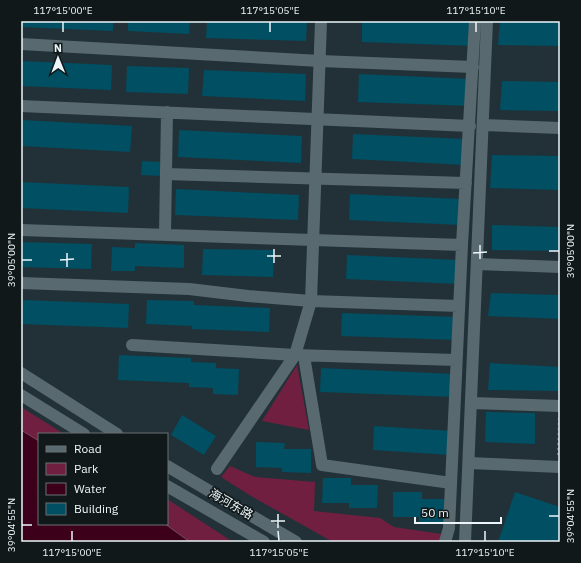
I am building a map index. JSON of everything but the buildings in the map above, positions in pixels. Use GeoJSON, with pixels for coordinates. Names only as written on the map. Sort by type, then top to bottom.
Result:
{"type":"FeatureCollection","features":[{"type":"Feature","properties":{"kind":"street"},"geometry":{"type":"LineString","coordinates":[[321,21],[311,301],[300,355],[322,465],[451,483]]}},
{"type":"Feature","properties":{"kind":"street"},"geometry":{"type":"LineString","coordinates":[[446,542],[449,528],[456,360],[475,21]]}},
{"type":"Feature","properties":{"kind":"street"},"geometry":{"type":"LineString","coordinates":[[465,542],[487,21]]}},
{"type":"Feature","properties":{"kind":"street"},"geometry":{"type":"LineString","coordinates":[[21,44],[320,61],[473,67]]}},
{"type":"Feature","properties":{"kind":"street"},"geometry":{"type":"LineString","coordinates":[[21,106],[470,126]]}},
{"type":"Feature","properties":{"kind":"street"},"geometry":{"type":"LineString","coordinates":[[165,234],[167,112]]}},
{"type":"Feature","properties":{"kind":"street"},"geometry":{"type":"LineString","coordinates":[[483,125],[560,128]]}},
{"type":"Feature","properties":{"kind":"street"},"geometry":{"type":"LineString","coordinates":[[166,174],[466,183]]}},
{"type":"Feature","properties":{"kind":"street"},"geometry":{"type":"LineString","coordinates":[[21,230],[462,245]]}},
{"type":"Feature","properties":{"kind":"street"},"geometry":{"type":"LineString","coordinates":[[477,264],[560,268]]}},
{"type":"Feature","properties":{"kind":"street"},"geometry":{"type":"LineString","coordinates":[[21,283],[189,289],[311,301],[459,306]]}},
{"type":"Feature","properties":{"kind":"street"},"geometry":{"type":"LineString","coordinates":[[132,345],[300,355],[456,360]]}},
{"type":"Feature","properties":{"kind":"street"},"geometry":{"type":"LineString","coordinates":[[217,469],[300,355]]}},
{"type":"Feature","properties":{"kind":"street"},"geometry":{"type":"LineString","coordinates":[[21,373],[115,433]]}},
{"type":"Feature","properties":{"kind":"street"},"geometry":{"type":"LineString","coordinates":[[21,395],[82,433]]}},
{"type":"Feature","properties":{"kind":"street"},"geometry":{"type":"LineString","coordinates":[[472,403],[559,406]]}},
{"type":"Feature","properties":{"kind":"street"},"geometry":{"type":"LineString","coordinates":[[469,463],[559,467]]}},
{"type":"Feature","properties":{"kind":"street","name":"海河东路"},"geometry":{"type":"LineString","coordinates":[[168,467],[296,542]]}},
{"type":"Feature","properties":{"kind":"street","name":"海河东路"},"geometry":{"type":"LineString","coordinates":[[168,487],[264,542]]}},
{"type":"Feature","properties":{"kind":"path"},"geometry":{"type":"LineString","coordinates":[[559,406],[559,467]]}},
{"type":"Feature","properties":{"kind":"green space"},"geometry":{"type":"Polygon","coordinates":[[[297,365],[309,430],[262,421],[297,365]]]}},
{"type":"Feature","properties":{"kind":"green space"},"geometry":{"type":"Polygon","coordinates":[[[21,407],[62,433],[38,433],[38,525],[168,525],[168,500],[233,542],[21,542],[21,407]]]}},
{"type":"Feature","properties":{"kind":"green space"},"geometry":{"type":"Polygon","coordinates":[[[230,466],[255,477],[315,482],[314,511],[380,518],[394,527],[448,535],[447,542],[333,542],[251,496],[221,477],[230,466]]]}},
{"type":"Feature","properties":{"kind":"water"},"geometry":{"type":"Polygon","coordinates":[[[21,430],[38,440],[38,525],[166,525],[190,542],[21,542],[21,430]]]}}]}
